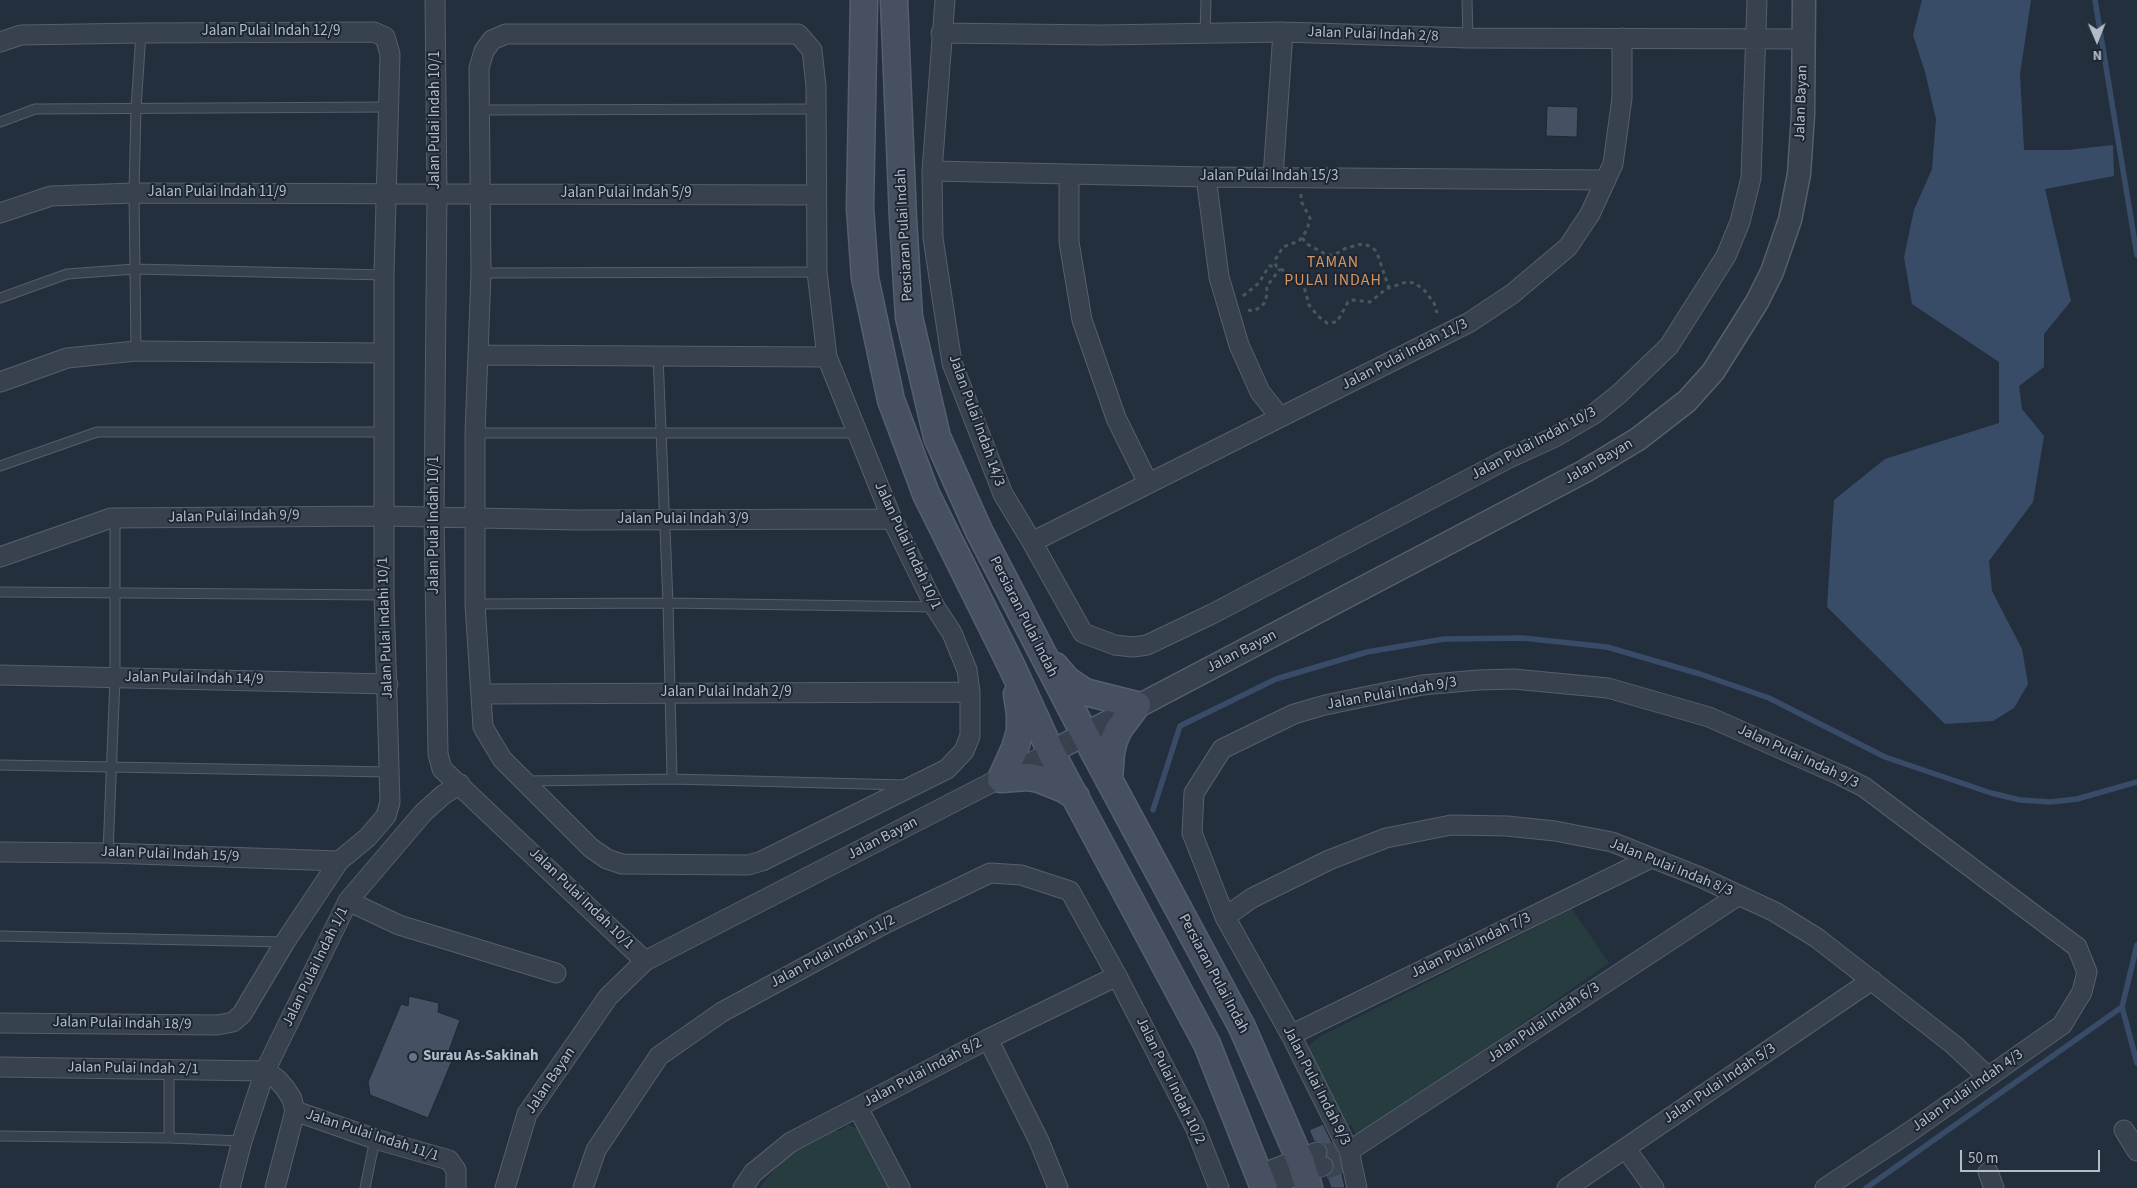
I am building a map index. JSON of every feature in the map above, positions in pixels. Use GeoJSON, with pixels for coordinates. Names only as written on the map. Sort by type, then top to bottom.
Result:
{"type":"FeatureCollection","features":[{"type":"Feature","properties":{"kind":"main road","name":"Persiaran Pulai Indah"},"geometry":{"type":"LineString","coordinates":[[864,0],[860,208],[865,278],[891,400],[926,494],[1012,666],[1051,752],[1207,1044],[1262,1184]]}},
{"type":"Feature","properties":{"kind":"main road","name":"Persiaran Pulai Indah"},"geometry":{"type":"LineString","coordinates":[[894,0],[903,218],[910,317],[937,436],[979,531],[1085,735],[1242,1027],[1313,1166]]}},
{"type":"Feature","properties":{"kind":"main road"},"geometry":{"type":"LineString","coordinates":[[1040,649],[1067,680],[1085,692],[1137,705],[1119,729],[1114,740],[1110,753],[1109,780]]}},
{"type":"Feature","properties":{"kind":"main road"},"geometry":{"type":"LineString","coordinates":[[1001,779],[1016,748],[1020,731],[1020,714],[1012,666]]}},
{"type":"Feature","properties":{"kind":"main road"},"geometry":{"type":"LineString","coordinates":[[1001,779],[1028,777],[1039,779],[1064,789],[1076,797]]}},
{"type":"Feature","properties":{"kind":"street","name":"Jalan Pulai Indah 10/1"},"geometry":{"type":"LineString","coordinates":[[435,0],[437,193],[434,517],[438,754],[442,769],[646,961]]}},
{"type":"Feature","properties":{"kind":"street"},"geometry":{"type":"LineString","coordinates":[[941,33],[945,0]]}},
{"type":"Feature","properties":{"kind":"street","name":"Jalan Pulai Indah 10/3"},"geometry":{"type":"LineString","coordinates":[[1147,645],[1212,614],[1498,463],[1555,437],[1594,414],[1619,394],[1669,346],[1726,256],[1740,222],[1751,178],[1757,0]]}},
{"type":"Feature","properties":{"kind":"street","name":"Jalan Bayan"},"geometry":{"type":"LineString","coordinates":[[505,1188],[527,1114],[608,997],[646,961],[1001,779],[1137,705],[1441,548],[1585,471],[1638,440],[1687,401],[1713,372],[1736,338],[1768,279],[1782,245],[1795,200],[1798,174],[1803,115],[1804,0]]}},
{"type":"Feature","properties":{"kind":"street","name":"Jalan Pulai Indah 12/9"},"geometry":{"type":"LineString","coordinates":[[0,42],[20,34],[374,32],[385,37],[388,44],[388,193]]}},
{"type":"Feature","properties":{"kind":"street"},"geometry":{"type":"LineString","coordinates":[[1273,177],[1283,32]]}},
{"type":"Feature","properties":{"kind":"street","name":"Jalan Pulai Indah 2/8"},"geometry":{"type":"LineString","coordinates":[[941,33],[1205,34],[1283,32],[1468,38],[1804,40]]}},
{"type":"Feature","properties":{"kind":"street","name":"Jalan Pulai Indah 14/3"},"geometry":{"type":"LineString","coordinates":[[941,33],[932,171],[933,238],[952,363],[1003,494],[1084,633],[1115,646],[1133,647],[1147,645]]}},
{"type":"Feature","properties":{"kind":"street","name":"Jalan Pulai Indah 10/1"},"geometry":{"type":"LineString","coordinates":[[523,781],[502,759],[483,727],[474,604],[475,433],[481,273],[478,110],[480,60],[492,40],[506,34],[798,34],[812,50],[816,86],[817,272],[827,357],[892,519],[935,607],[952,633],[967,670],[970,692],[970,736],[964,751],[947,769],[915,785]]}},
{"type":"Feature","properties":{"kind":"street","name":"Jalan Pulai Indah 11/3"},"geometry":{"type":"LineString","coordinates":[[1032,542],[1470,322],[1512,294],[1568,247],[1590,214],[1613,164],[1622,98],[1622,38]]}},
{"type":"Feature","properties":{"kind":"street","name":"Jalan Pulai Indah 15/3"},"geometry":{"type":"LineString","coordinates":[[932,171],[1206,177],[1606,180]]}},
{"type":"Feature","properties":{"kind":"street"},"geometry":{"type":"LineString","coordinates":[[1069,174],[1069,242],[1082,320],[1116,418],[1148,483]]}},
{"type":"Feature","properties":{"kind":"street"},"geometry":{"type":"LineString","coordinates":[[1206,177],[1219,277],[1239,345],[1260,392],[1280,418]]}},
{"type":"Feature","properties":{"kind":"street","name":"Jalan Pulai Indah 11/9"},"geometry":{"type":"LineString","coordinates":[[0,213],[51,196],[134,193],[437,193]]}},
{"type":"Feature","properties":{"kind":"street","name":"Jalan Pulai Indahi 10/1"},"geometry":{"type":"LineString","coordinates":[[242,1014],[285,942],[339,860],[367,838],[386,816],[390,802],[384,595],[384,275],[388,193]]}},
{"type":"Feature","properties":{"kind":"street","name":"Jalan Pulai Indah 5/9"},"geometry":{"type":"LineString","coordinates":[[437,193],[816,196]]}},
{"type":"Feature","properties":{"kind":"street"},"geometry":{"type":"LineString","coordinates":[[0,382],[67,358],[136,351],[384,353]]}},
{"type":"Feature","properties":{"kind":"street"},"geometry":{"type":"LineString","coordinates":[[478,355],[827,357]]}},
{"type":"Feature","properties":{"kind":"street","name":"Jalan Pulai Indah 9/9"},"geometry":{"type":"LineString","coordinates":[[0,557],[99,521],[115,518],[384,516],[475,519]]}},
{"type":"Feature","properties":{"kind":"street","name":"Jalan Pulai Indah 3/9"},"geometry":{"type":"LineString","coordinates":[[475,519],[892,519]]}},
{"type":"Feature","properties":{"kind":"street","name":"Jalan Pulai Indah 14/9"},"geometry":{"type":"LineString","coordinates":[[0,675],[388,684]]}},
{"type":"Feature","properties":{"kind":"street","name":"Jalan Pulai Indah 9/3"},"geometry":{"type":"LineString","coordinates":[[1357,1188],[1291,1035],[1225,917],[1192,833],[1194,793],[1222,750],[1294,714],[1325,705],[1422,686],[1478,680],[1514,679],[1608,688],[1709,717],[1864,787],[2077,947],[2087,972]]}},
{"type":"Feature","properties":{"kind":"street","name":"Jalan Pulai Indah 2/9"},"geometry":{"type":"LineString","coordinates":[[481,694],[970,692]]}},
{"type":"Feature","properties":{"kind":"street"},"geometry":{"type":"LineString","coordinates":[[523,781],[591,848],[607,859],[622,864],[748,865],[762,861],[915,785]]}},
{"type":"Feature","properties":{"kind":"street","name":"Jalan Pulai Indah 1/1"},"geometry":{"type":"LineString","coordinates":[[265,1071],[348,901],[424,813],[443,795],[460,784]]}},
{"type":"Feature","properties":{"kind":"street","name":"Jalan Pulai Indah 8/3"},"geometry":{"type":"LineString","coordinates":[[1225,917],[1252,898],[1329,860],[1386,838],[1452,825],[1507,826],[1555,831],[1612,842],[1776,912],[1817,938],[1872,980],[1954,1045],[1988,1077]]}},
{"type":"Feature","properties":{"kind":"street","name":"Jalan Pulai Indah 15/9"},"geometry":{"type":"LineString","coordinates":[[0,852],[108,853],[339,860]]}},
{"type":"Feature","properties":{"kind":"street","name":"Jalan Pulai Indah 7/3"},"geometry":{"type":"LineString","coordinates":[[1291,1035],[1651,858]]}},
{"type":"Feature","properties":{"kind":"street","name":"Jalan Pulai Indah 11/2"},"geometry":{"type":"LineString","coordinates":[[584,1188],[596,1150],[659,1056],[722,1012],[884,924],[990,873],[1021,875],[1070,891],[1117,976]]}},
{"type":"Feature","properties":{"kind":"street","name":"Jalan Pulai Indah 6/3"},"geometry":{"type":"LineString","coordinates":[[1343,1153],[1739,895]]}},
{"type":"Feature","properties":{"kind":"street"},"geometry":{"type":"LineString","coordinates":[[348,901],[399,925],[556,973]]}},
{"type":"Feature","properties":{"kind":"street","name":"Jalan Pulai Indah 4/3"},"geometry":{"type":"LineString","coordinates":[[1825,1188],[2062,1025],[2082,992],[2087,972]]}},
{"type":"Feature","properties":{"kind":"street","name":"Jalan Pulai Indah 8/2"},"geometry":{"type":"LineString","coordinates":[[743,1188],[753,1173],[791,1142],[988,1039],[1117,976]]}},
{"type":"Feature","properties":{"kind":"street","name":"Jalan Pulai Indah 10/2"},"geometry":{"type":"LineString","coordinates":[[1117,976],[1195,1127],[1219,1188]]}},
{"type":"Feature","properties":{"kind":"street","name":"Jalan Pulai Indah 5/3"},"geometry":{"type":"LineString","coordinates":[[1567,1188],[1872,980]]}},
{"type":"Feature","properties":{"kind":"street","name":"Jalan Pulai Indah 18/9"},"geometry":{"type":"LineString","coordinates":[[0,1022],[217,1025],[233,1022],[242,1014]]}},
{"type":"Feature","properties":{"kind":"street"},"geometry":{"type":"LineString","coordinates":[[988,1039],[1038,1141],[1058,1188]]}},
{"type":"Feature","properties":{"kind":"street","name":"Jalan Pulai Indah 2/1"},"geometry":{"type":"LineString","coordinates":[[0,1067],[265,1071]]}},
{"type":"Feature","properties":{"kind":"street"},"geometry":{"type":"LineString","coordinates":[[230,1188],[242,1141],[265,1071],[285,1088],[292,1099],[295,1111],[275,1188]]}},
{"type":"Feature","properties":{"kind":"street"},"geometry":{"type":"LineString","coordinates":[[858,1108],[900,1188]]}},
{"type":"Feature","properties":{"kind":"street","name":"Jalan Pulai Indah 11/1"},"geometry":{"type":"LineString","coordinates":[[295,1111],[376,1139],[449,1160],[456,1170],[456,1188]]}},
{"type":"Feature","properties":{"kind":"street"},"geometry":{"type":"LineString","coordinates":[[2124,1130],[2137,1151]]}},
{"type":"Feature","properties":{"kind":"street"},"geometry":{"type":"LineString","coordinates":[[1626,1149],[1654,1188]]}},
{"type":"Feature","properties":{"kind":"street"},"geometry":{"type":"LineString","coordinates":[[1262,1184],[1313,1166]]}},
{"type":"Feature","properties":{"kind":"lane"},"geometry":{"type":"LineString","coordinates":[[1205,34],[1206,0]]}},
{"type":"Feature","properties":{"kind":"lane"},"geometry":{"type":"LineString","coordinates":[[1468,0],[1468,38]]}},
{"type":"Feature","properties":{"kind":"lane"},"geometry":{"type":"LineString","coordinates":[[136,351],[134,193],[136,108],[141,33]]}},
{"type":"Feature","properties":{"kind":"lane"},"geometry":{"type":"LineString","coordinates":[[0,122],[35,110],[389,107]]}},
{"type":"Feature","properties":{"kind":"lane"},"geometry":{"type":"LineString","coordinates":[[478,110],[815,109]]}},
{"type":"Feature","properties":{"kind":"lane"},"geometry":{"type":"LineString","coordinates":[[0,298],[67,274],[135,268],[384,275]]}},
{"type":"Feature","properties":{"kind":"lane"},"geometry":{"type":"LineString","coordinates":[[481,273],[817,272]]}},
{"type":"Feature","properties":{"kind":"lane"},"geometry":{"type":"LineString","coordinates":[[658,356],[668,603],[672,779]]}},
{"type":"Feature","properties":{"kind":"lane"},"geometry":{"type":"LineString","coordinates":[[0,466],[97,432],[384,432]]}},
{"type":"Feature","properties":{"kind":"lane"},"geometry":{"type":"LineString","coordinates":[[475,433],[856,433]]}},
{"type":"Feature","properties":{"kind":"lane"},"geometry":{"type":"LineString","coordinates":[[108,853],[115,678],[115,518]]}},
{"type":"Feature","properties":{"kind":"lane"},"geometry":{"type":"LineString","coordinates":[[0,592],[384,595]]}},
{"type":"Feature","properties":{"kind":"lane"},"geometry":{"type":"LineString","coordinates":[[474,604],[668,603],[935,607]]}},
{"type":"Feature","properties":{"kind":"lane"},"geometry":{"type":"LineString","coordinates":[[0,765],[390,772]]}},
{"type":"Feature","properties":{"kind":"lane"},"geometry":{"type":"LineString","coordinates":[[523,781],[672,779],[915,785]]}},
{"type":"Feature","properties":{"kind":"lane"},"geometry":{"type":"LineString","coordinates":[[0,936],[285,942]]}},
{"type":"Feature","properties":{"kind":"lane"},"geometry":{"type":"LineString","coordinates":[[169,1070],[169,1138]]}},
{"type":"Feature","properties":{"kind":"lane"},"geometry":{"type":"LineString","coordinates":[[0,1136],[242,1141]]}},
{"type":"Feature","properties":{"kind":"lane"},"geometry":{"type":"LineString","coordinates":[[365,1188],[376,1139]]}},
{"type":"Feature","properties":{"kind":"path"},"geometry":{"type":"LineString","coordinates":[[1276,266],[1275,260],[1283,247],[1302,238],[1307,230],[1310,218],[1301,201],[1300,190]]}},
{"type":"Feature","properties":{"kind":"path"},"geometry":{"type":"LineString","coordinates":[[1302,238],[1307,244],[1328,255],[1334,255],[1344,249],[1357,245],[1364,244],[1370,246],[1378,256],[1389,288]]}},
{"type":"Feature","properties":{"kind":"path"},"geometry":{"type":"LineString","coordinates":[[1280,269],[1267,286],[1266,301],[1261,307],[1253,312],[1243,304],[1243,297],[1264,276],[1269,266],[1276,266],[1303,283],[1309,305],[1327,323],[1337,322],[1348,302],[1353,300],[1370,302],[1389,288],[1402,283],[1415,284],[1431,298],[1437,313]]}},
{"type":"Feature","properties":{"kind":"green space"},"geometry":{"type":"Polygon","coordinates":[[[1572,909],[1609,963],[1358,1138],[1351,1125],[1344,1128],[1306,1051],[1311,1044],[1319,1037],[1572,909]]]}},
{"type":"Feature","properties":{"kind":"green space"},"geometry":{"type":"Polygon","coordinates":[[[848,1125],[859,1129],[892,1188],[759,1188],[781,1163],[803,1145],[828,1130],[839,1131],[848,1125]]]}},
{"type":"Feature","properties":{"kind":"water"},"geometry":{"type":"Polygon","coordinates":[[[1922,0],[2031,0],[2020,74],[2024,150],[2068,150],[2113,145],[2114,176],[2045,189],[2071,301],[2044,334],[2044,367],[2019,386],[2022,409],[2044,436],[2033,502],[1989,561],[1992,591],[2022,649],[2028,684],[2014,708],[1993,721],[1945,724],[1827,607],[1834,500],[1885,459],[1999,423],[1999,362],[1912,304],[1904,257],[1914,210],[1932,169],[1936,119],[1925,72],[1913,35],[1922,0]]]}},
{"type":"Feature","properties":{"kind":"building"},"geometry":{"type":"Polygon","coordinates":[[[1547,106],[1578,107],[1577,137],[1546,136],[1547,106]]]}},
{"type":"Feature","properties":{"kind":"building","name":"Surau As-Sakinah"},"geometry":{"type":"Polygon","coordinates":[[[409,996],[439,1003],[438,1012],[460,1020],[446,1059],[452,1061],[428,1118],[370,1095],[368,1082],[401,1004],[408,1006],[409,996]]]}},
{"type":"Feature","properties":{"kind":"building"},"geometry":{"type":"Polygon","coordinates":[[[1323,1124],[1338,1155],[1345,1188],[1331,1188],[1327,1177],[1334,1168],[1333,1162],[1327,1156],[1328,1148],[1324,1144],[1314,1141],[1309,1130],[1323,1124]]]}},
{"type":"Feature","properties":{"kind":"waterway"},"geometry":{"type":"LineString","coordinates":[[2095,0],[2137,255]]}},
{"type":"Feature","properties":{"kind":"waterway"},"geometry":{"type":"LineString","coordinates":[[1153,810],[1180,726],[1276,679],[1367,652],[1444,639],[1523,638],[1607,647],[1700,674],[1769,698],[1885,757],[1991,793],[2020,800],[2051,802],[2077,799],[2137,782]]}},
{"type":"Feature","properties":{"kind":"waterway"},"geometry":{"type":"LineString","coordinates":[[2137,945],[2122,1007],[2137,1063]]}},
{"type":"Feature","properties":{"kind":"waterway"},"geometry":{"type":"LineString","coordinates":[[1866,1188],[2122,1007]]}},
{"type":"Feature","properties":{"kind":"tunnel"},"geometry":{"type":"LineString","coordinates":[[1319,1157],[1338,1150]]}},
{"type":"Feature","properties":{"kind":"tunnel"},"geometry":{"type":"LineString","coordinates":[[1324,1170],[1343,1163]]}},
{"type":"Feature","properties":{"kind":"place","name":"Surau As-Sakinah"},"geometry":{"type":"Point","coordinates":[413,1057]}},
{"type":"Feature","properties":{"kind":"district","name":"TAMAN PULAI INDAH"},"geometry":{"type":"Point","coordinates":[1333,272]}}]}
